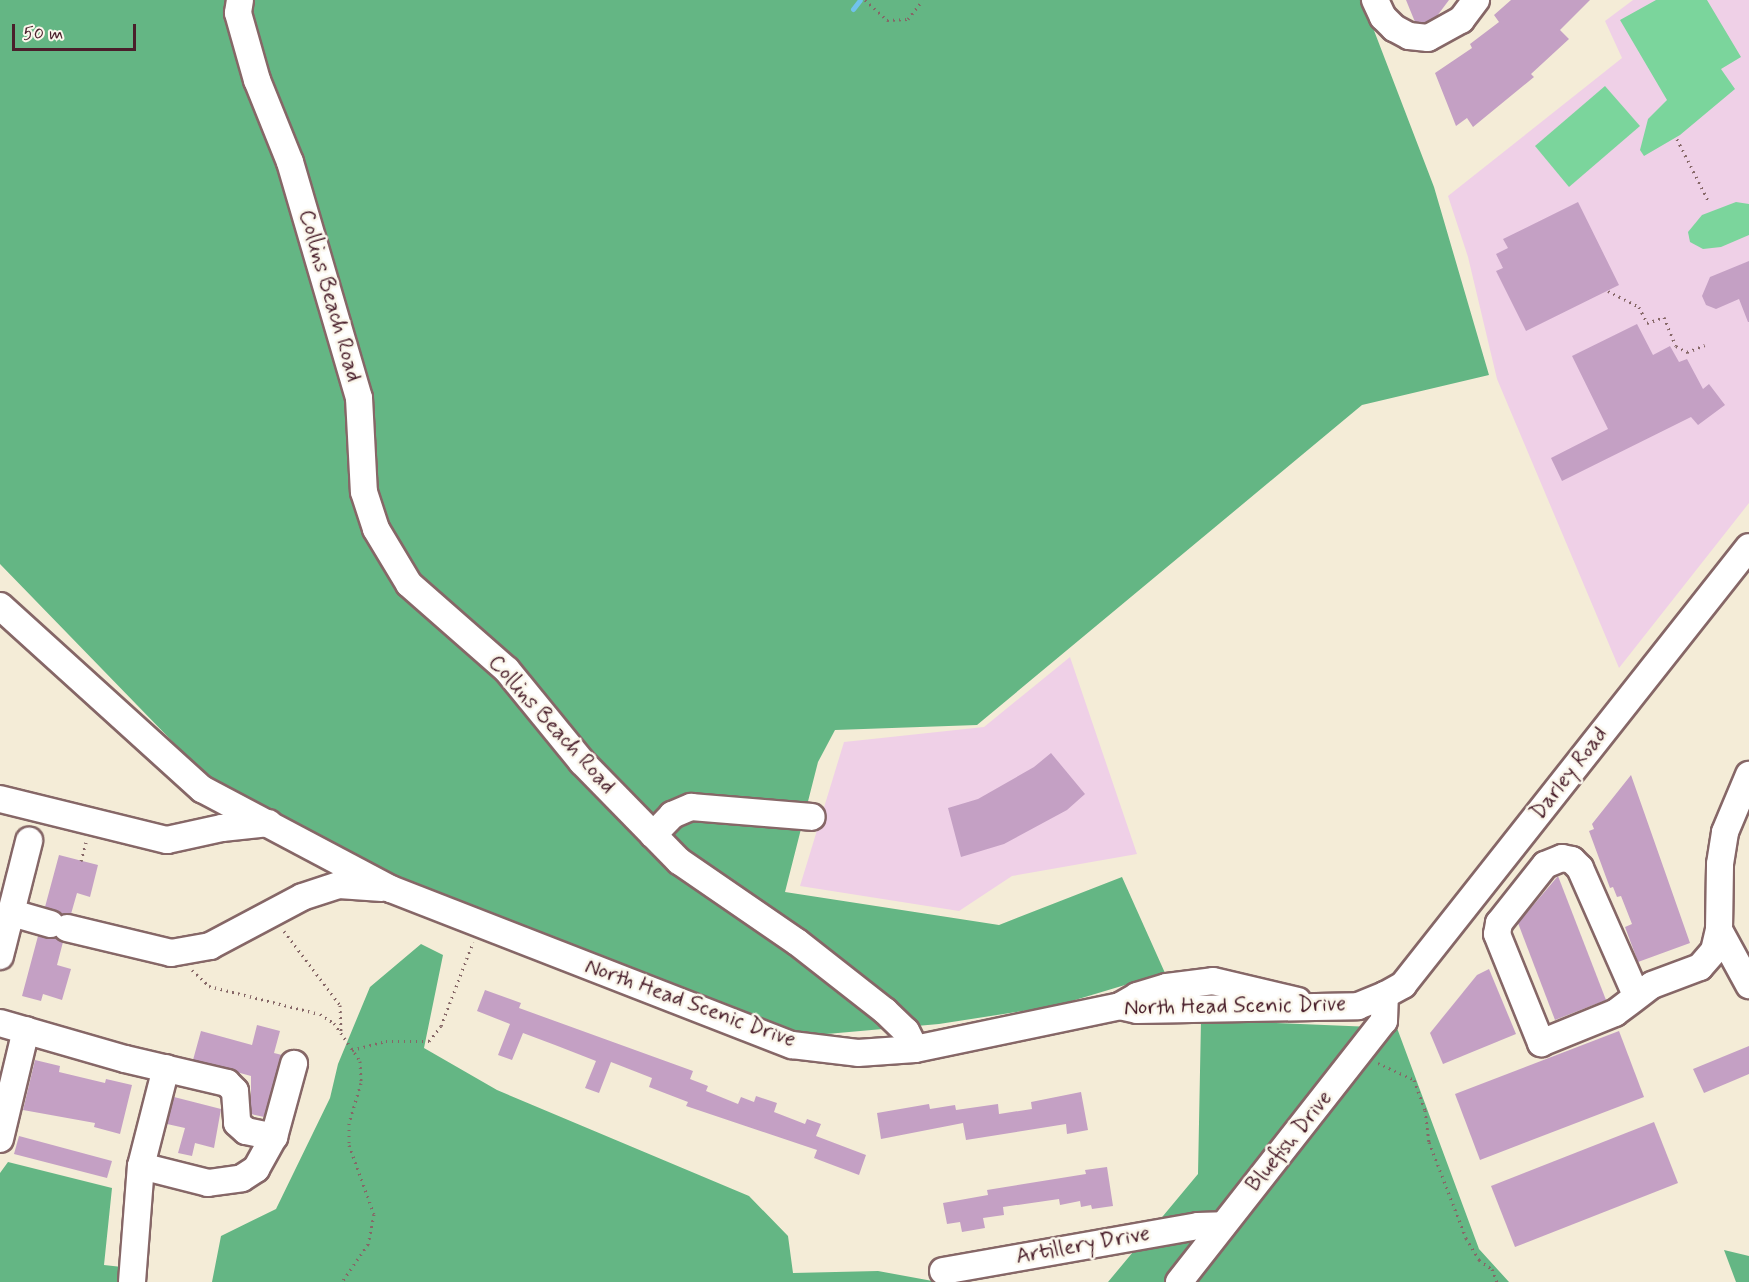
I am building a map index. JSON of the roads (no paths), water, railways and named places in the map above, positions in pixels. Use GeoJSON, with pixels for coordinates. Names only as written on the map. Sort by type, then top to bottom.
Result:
{"type":"FeatureCollection","features":[{"type":"Feature","properties":{"kind":"street","name":"Collins Beach Road"},"geometry":{"type":"LineString","coordinates":[[240,0],[238,14],[257,80],[290,162],[359,398],[364,492],[376,529],[410,584],[507,670],[582,762],[679,861],[797,942],[885,1011],[906,1031],[915,1049]]}},
{"type":"Feature","properties":{"kind":"street"},"geometry":{"type":"LineString","coordinates":[[1375,0],[1383,17],[1394,28],[1409,36],[1428,38],[1447,31],[1461,20],[1476,0]]}},
{"type":"Feature","properties":{"kind":"street","name":"Darley Road"},"geometry":{"type":"LineString","coordinates":[[1385,995],[1402,985],[1749,547]]}},
{"type":"Feature","properties":{"kind":"street","name":"North Head Scenic Drive"},"geometry":{"type":"LineString","coordinates":[[0,606],[170,764],[202,789],[391,889],[792,1045],[858,1053],[915,1049],[1119,1006],[1137,1010],[1312,1005],[1358,1006],[1385,995]]}},
{"type":"Feature","properties":{"kind":"street"},"geometry":{"type":"LineString","coordinates":[[1636,995],[1580,868],[1572,860],[1562,858],[1545,866],[1499,923],[1497,934],[1538,1039],[1547,1043],[1615,1013],[1636,995],[1700,967],[1714,951],[1719,930],[1720,864],[1725,832],[1749,775]]}},
{"type":"Feature","properties":{"kind":"street"},"geometry":{"type":"LineString","coordinates":[[5,800],[69,818],[167,840],[222,828],[270,824]]}},
{"type":"Feature","properties":{"kind":"street"},"geometry":{"type":"LineString","coordinates":[[0,956],[29,842],[22,820],[5,800]]}},
{"type":"Feature","properties":{"kind":"street"},"geometry":{"type":"LineString","coordinates":[[653,835],[672,815],[691,807],[812,817]]}},
{"type":"Feature","properties":{"kind":"street"},"geometry":{"type":"LineString","coordinates":[[29,842],[47,827],[69,818]]}},
{"type":"Feature","properties":{"kind":"street"},"geometry":{"type":"LineString","coordinates":[[12,913],[171,953],[210,946],[302,897],[339,885],[391,889]]}},
{"type":"Feature","properties":{"kind":"street"},"geometry":{"type":"LineString","coordinates":[[1719,930],[1749,985]]}},
{"type":"Feature","properties":{"kind":"street","name":"Bluefish Drive"},"geometry":{"type":"LineString","coordinates":[[1179,1282],[1384,1021],[1385,995]]}},
{"type":"Feature","properties":{"kind":"street"},"geometry":{"type":"LineString","coordinates":[[0,1003],[14,1026],[0,1139]]}},
{"type":"Feature","properties":{"kind":"street"},"geometry":{"type":"LineString","coordinates":[[14,1026],[227,1083],[235,1091],[237,1123],[246,1131],[274,1137]]}},
{"type":"Feature","properties":{"kind":"street"},"geometry":{"type":"LineString","coordinates":[[141,1166],[208,1183],[224,1183],[256,1169],[274,1137],[294,1064]]}},
{"type":"Feature","properties":{"kind":"street"},"geometry":{"type":"LineString","coordinates":[[132,1282],[141,1166],[166,1068]]}},
{"type":"Feature","properties":{"kind":"street","name":"Artillery Drive"},"geometry":{"type":"LineString","coordinates":[[943,1271],[1198,1226],[1223,1225]]}},
{"type":"Feature","properties":{"kind":"waterway"},"geometry":{"type":"LineString","coordinates":[[853,9],[860,0]]}}]}
